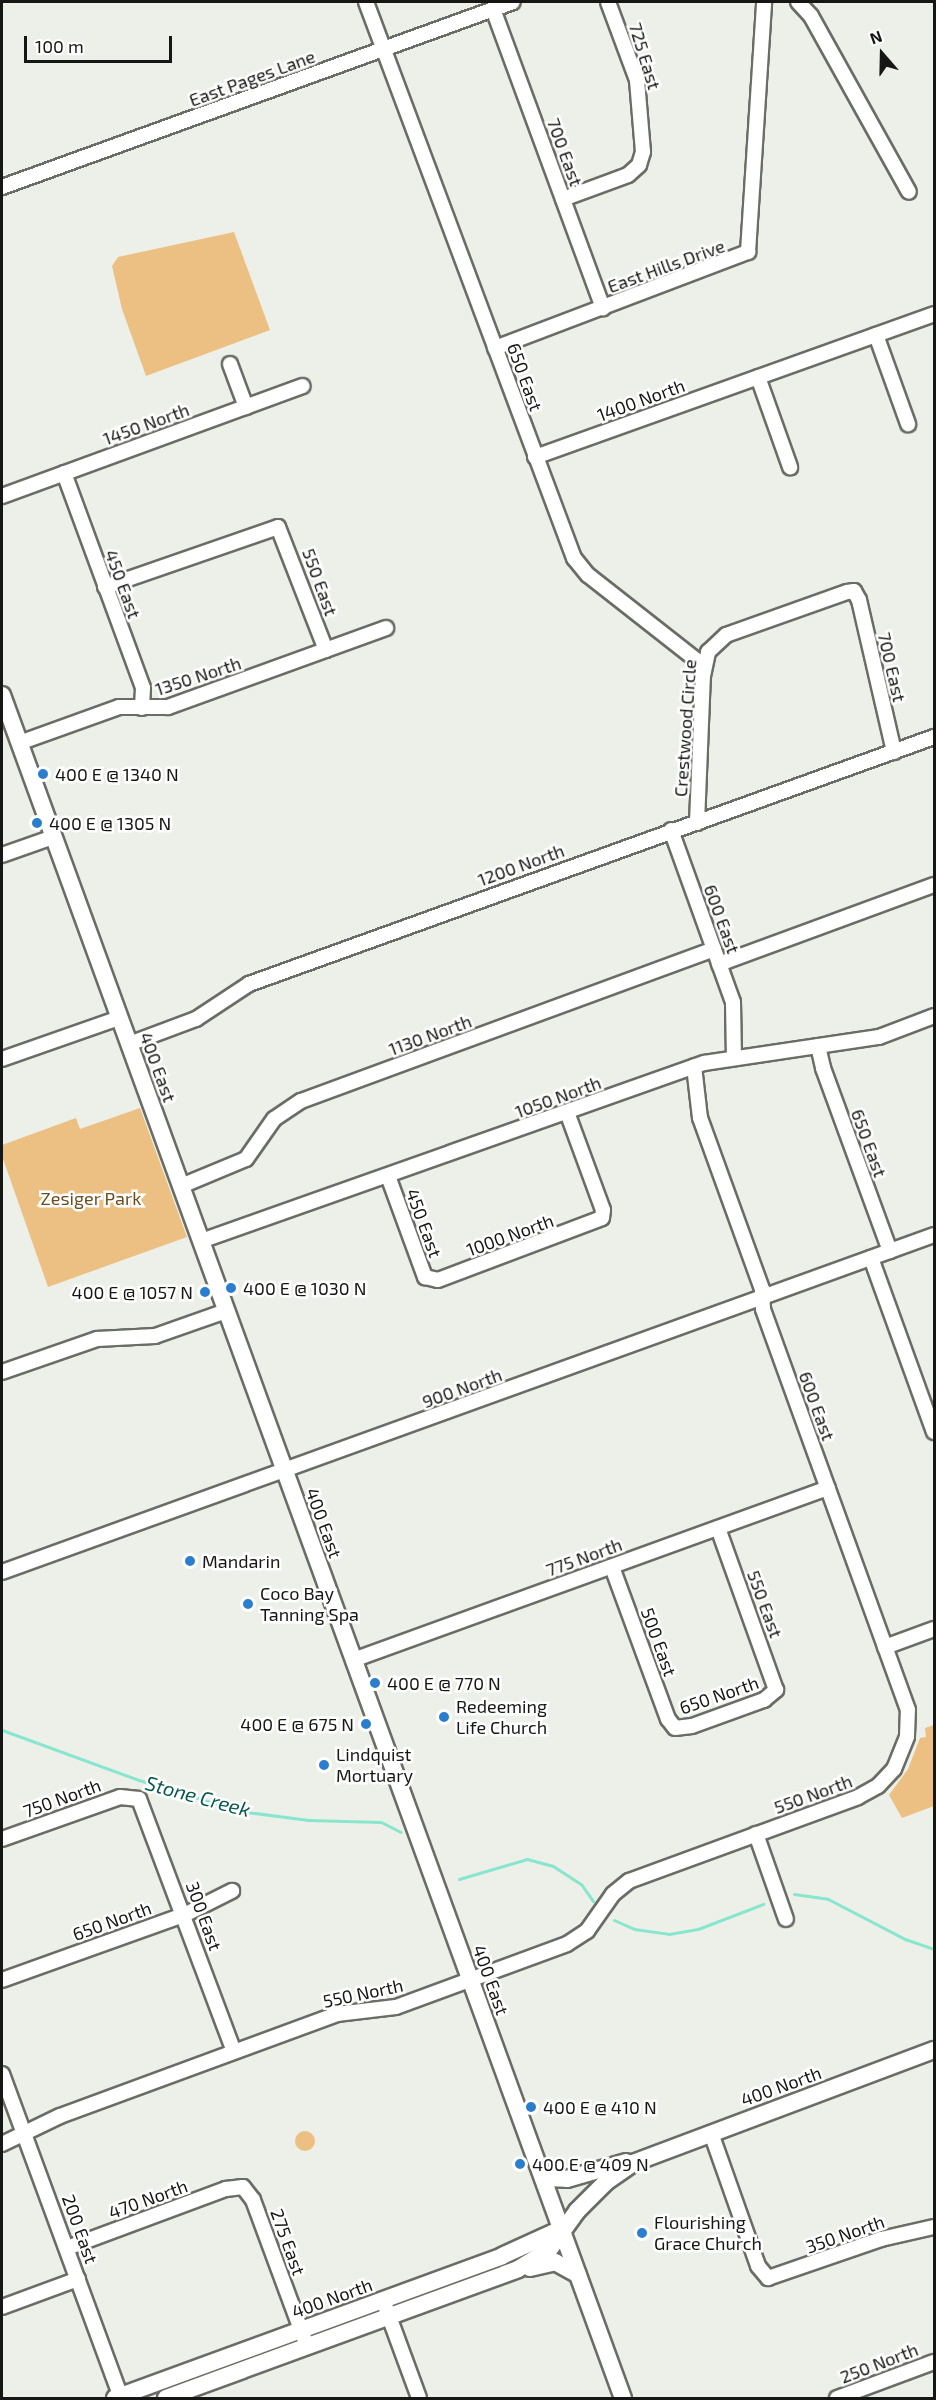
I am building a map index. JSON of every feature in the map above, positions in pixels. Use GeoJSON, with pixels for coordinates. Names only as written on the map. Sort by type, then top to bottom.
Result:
{"type":"FeatureCollection","features":[{"type":"Feature","properties":{"kind":"main road","name":"400 East"},"geometry":{"type":"LineString","coordinates":[[2,695],[623,2398]]}},
{"type":"Feature","properties":{"kind":"main road","name":"400 North"},"geometry":{"type":"LineString","coordinates":[[166,2398],[508,2272],[549,2250],[561,2229],[606,2182],[642,2158],[934,2050]]}},
{"type":"Feature","properties":{"kind":"main road"},"geometry":{"type":"LineString","coordinates":[[543,2178],[567,2179],[642,2158]]}},
{"type":"Feature","properties":{"kind":"main road","name":"400 North"},"geometry":{"type":"LineString","coordinates":[[118,2398],[502,2256],[543,2234],[561,2229]]}},
{"type":"Feature","properties":{"kind":"main road"},"geometry":{"type":"LineString","coordinates":[[508,2272],[552,2262],[569,2267],[578,2276]]}},
{"type":"Feature","properties":{"kind":"street","name":"650 East"},"geometry":{"type":"LineString","coordinates":[[366,2],[570,552],[582,570],[704,666]]}},
{"type":"Feature","properties":{"kind":"street","name":"East Pages Lane"},"geometry":{"type":"LineString","coordinates":[[2,187],[513,2]]}},
{"type":"Feature","properties":{"kind":"street","name":"725 East"},"geometry":{"type":"LineString","coordinates":[[563,200],[628,175],[642,158],[639,89],[608,2]]}},
{"type":"Feature","properties":{"kind":"street","name":"East Hills Drive"},"geometry":{"type":"LineString","coordinates":[[495,348],[603,309],[748,252],[764,2]]}},
{"type":"Feature","properties":{"kind":"street"},"geometry":{"type":"LineString","coordinates":[[798,2],[810,16],[909,192]]}},
{"type":"Feature","properties":{"kind":"street","name":"700 East"},"geometry":{"type":"LineString","coordinates":[[493,9],[603,309]]}},
{"type":"Feature","properties":{"kind":"street","name":"1400 North"},"geometry":{"type":"LineString","coordinates":[[535,457],[934,314]]}},
{"type":"Feature","properties":{"kind":"street"},"geometry":{"type":"LineString","coordinates":[[876,335],[908,424]]}},
{"type":"Feature","properties":{"kind":"street"},"geometry":{"type":"LineString","coordinates":[[230,364],[246,407]]}},
{"type":"Feature","properties":{"kind":"street"},"geometry":{"type":"LineString","coordinates":[[759,377],[790,466]]}},
{"type":"Feature","properties":{"kind":"street","name":"1450 North"},"geometry":{"type":"LineString","coordinates":[[2,496],[302,386]]}},
{"type":"Feature","properties":{"kind":"street","name":"450 East"},"geometry":{"type":"LineString","coordinates":[[64,473],[143,688],[142,708]]}},
{"type":"Feature","properties":{"kind":"street","name":"550 East"},"geometry":{"type":"LineString","coordinates":[[105,587],[278,527],[326,650]]}},
{"type":"Feature","properties":{"kind":"street","name":"700 East"},"geometry":{"type":"LineString","coordinates":[[854,591],[894,752]]}},
{"type":"Feature","properties":{"kind":"street","name":"Crestwood Circle"},"geometry":{"type":"LineString","coordinates":[[697,823],[704,666],[713,646],[726,635],[854,591]]}},
{"type":"Feature","properties":{"kind":"street","name":"1350 North"},"geometry":{"type":"LineString","coordinates":[[19,743],[119,707],[168,707],[386,628]]}},
{"type":"Feature","properties":{"kind":"street","name":"1200 North"},"geometry":{"type":"LineString","coordinates":[[129,1044],[196,1019],[249,984],[670,830],[697,823],[934,737]]}},
{"type":"Feature","properties":{"kind":"street","name":"600 East"},"geometry":{"type":"LineString","coordinates":[[670,830],[734,1009],[734,1057]]}},
{"type":"Feature","properties":{"kind":"street"},"geometry":{"type":"LineString","coordinates":[[2,855],[53,837]]}},
{"type":"Feature","properties":{"kind":"street"},"geometry":{"type":"LineString","coordinates":[[719,964],[934,885]]}},
{"type":"Feature","properties":{"kind":"street","name":"1130 North"},"geometry":{"type":"LineString","coordinates":[[181,1186],[246,1159],[274,1119],[301,1101],[714,949]]}},
{"type":"Feature","properties":{"kind":"street","name":"1050 North"},"geometry":{"type":"LineString","coordinates":[[201,1241],[694,1066],[734,1057],[879,1037],[934,1016]]}},
{"type":"Feature","properties":{"kind":"street"},"geometry":{"type":"LineString","coordinates":[[2,1059],[119,1017]]}},
{"type":"Feature","properties":{"kind":"street","name":"650 East"},"geometry":{"type":"LineString","coordinates":[[818,1046],[823,1068],[890,1251]]}},
{"type":"Feature","properties":{"kind":"street","name":"600 East"},"geometry":{"type":"LineString","coordinates":[[694,1066],[700,1118],[762,1298],[763,1309],[909,1716],[900,1756]]}},
{"type":"Feature","properties":{"kind":"street","name":"1000 North"},"geometry":{"type":"LineString","coordinates":[[428,1281],[561,1236],[602,1218],[603,1210],[567,1112]]}},
{"type":"Feature","properties":{"kind":"street","name":"450 East"},"geometry":{"type":"LineString","coordinates":[[388,1176],[428,1281]]}},
{"type":"Feature","properties":{"kind":"street","name":"900 North"},"geometry":{"type":"LineString","coordinates":[[2,1572],[934,1235]]}},
{"type":"Feature","properties":{"kind":"street"},"geometry":{"type":"LineString","coordinates":[[871,1258],[934,1432]]}},
{"type":"Feature","properties":{"kind":"street"},"geometry":{"type":"LineString","coordinates":[[2,1372],[97,1339],[155,1336],[226,1311]]}},
{"type":"Feature","properties":{"kind":"street","name":"775 North"},"geometry":{"type":"LineString","coordinates":[[353,1660],[828,1488]]}},
{"type":"Feature","properties":{"kind":"street","name":"550 East"},"geometry":{"type":"LineString","coordinates":[[718,1528],[774,1682],[775,1694]]}},
{"type":"Feature","properties":{"kind":"street","name":"500 East"},"geometry":{"type":"LineString","coordinates":[[612,1566],[666,1713],[675,1728]]}},
{"type":"Feature","properties":{"kind":"street"},"geometry":{"type":"LineString","coordinates":[[885,1647],[934,1629]]}},
{"type":"Feature","properties":{"kind":"street","name":"650 North"},"geometry":{"type":"LineString","coordinates":[[675,1728],[693,1726],[775,1694]]}},
{"type":"Feature","properties":{"kind":"street","name":"550 North"},"geometry":{"type":"LineString","coordinates":[[2,2144],[60,2116],[337,2014],[396,2007],[574,1940],[592,1924],[612,1894],[629,1881],[865,1794],[884,1781],[900,1756]]}},
{"type":"Feature","properties":{"kind":"street","name":"750 North"},"geometry":{"type":"LineString","coordinates":[[2,1839],[120,1797],[135,1796]]}},
{"type":"Feature","properties":{"kind":"street","name":"300 East"},"geometry":{"type":"LineString","coordinates":[[135,1796],[144,1807],[234,2052]]}},
{"type":"Feature","properties":{"kind":"street"},"geometry":{"type":"LineString","coordinates":[[756,1834],[786,1919]]}},
{"type":"Feature","properties":{"kind":"street","name":"650 North"},"geometry":{"type":"LineString","coordinates":[[2,1980],[184,1915],[232,1891]]}},
{"type":"Feature","properties":{"kind":"street","name":"200 East"},"geometry":{"type":"LineString","coordinates":[[2,2074],[67,2248],[118,2398]]}},
{"type":"Feature","properties":{"kind":"street","name":"350 North"},"geometry":{"type":"LineString","coordinates":[[711,2133],[758,2266],[768,2278],[875,2241],[934,2226]]}},
{"type":"Feature","properties":{"kind":"street","name":"470 North"},"geometry":{"type":"LineString","coordinates":[[67,2248],[226,2189],[243,2187]]}},
{"type":"Feature","properties":{"kind":"street","name":"275 East"},"geometry":{"type":"LineString","coordinates":[[243,2187],[253,2200],[307,2346]]}},
{"type":"Feature","properties":{"kind":"street"},"geometry":{"type":"LineString","coordinates":[[2,2307],[78,2279]]}},
{"type":"Feature","properties":{"kind":"street"},"geometry":{"type":"LineString","coordinates":[[383,2300],[419,2398]]}},
{"type":"Feature","properties":{"kind":"street","name":"250 North"},"geometry":{"type":"LineString","coordinates":[[837,2398],[934,2362]]}},
{"type":"Feature","properties":{"kind":"green space"},"geometry":{"type":"Polygon","coordinates":[[[234,232],[270,330],[146,376],[122,309],[112,266],[118,257],[234,232]]]}},
{"type":"Feature","properties":{"kind":"green space","name":"Zesiger Park"},"geometry":{"type":"Polygon","coordinates":[[[140,1108],[187,1237],[48,1287],[2,1156],[2,1145],[76,1118],[80,1129],[140,1108]]]}},
{"type":"Feature","properties":{"kind":"green space"},"geometry":{"type":"Polygon","coordinates":[[[934,1725],[934,1806],[902,1818],[889,1795],[908,1769],[920,1738],[926,1737],[925,1728],[934,1725]]]}},
{"type":"Feature","properties":{"kind":"green space"},"geometry":{"type":"Polygon","coordinates":[[[305,2131],[312,2134],[315,2141],[312,2148],[305,2151],[298,2148],[295,2141],[298,2134],[305,2131]]]}},
{"type":"Feature","properties":{"kind":"waterway","name":"Stone Creek"},"geometry":{"type":"LineString","coordinates":[[2,1730],[139,1780],[239,1811],[308,1820],[381,1822],[401,1832]]}},
{"type":"Feature","properties":{"kind":"waterway","name":"Stone Creek"},"geometry":{"type":"LineString","coordinates":[[459,1879],[527,1859],[553,1866],[581,1884],[593,1901]]}},
{"type":"Feature","properties":{"kind":"waterway","name":"Stone Creek"},"geometry":{"type":"LineString","coordinates":[[794,1894],[828,1899],[905,1939],[934,1949]]}},
{"type":"Feature","properties":{"kind":"waterway","name":"Stone Creek"},"geometry":{"type":"LineString","coordinates":[[614,1920],[634,1929],[669,1934],[698,1929],[763,1904]]}},
{"type":"Feature","properties":{"kind":"place","name":"400 E @ 1340 N"},"geometry":{"type":"Point","coordinates":[43,774]}},
{"type":"Feature","properties":{"kind":"place","name":"400 E @ 1305 N"},"geometry":{"type":"Point","coordinates":[37,823]}},
{"type":"Feature","properties":{"kind":"place","name":"400 E @ 1030 N"},"geometry":{"type":"Point","coordinates":[231,1288]}},
{"type":"Feature","properties":{"kind":"place","name":"400 E @ 1057 N"},"geometry":{"type":"Point","coordinates":[205,1292]}},
{"type":"Feature","properties":{"kind":"place","name":"Mandarin"},"geometry":{"type":"Point","coordinates":[190,1561]}},
{"type":"Feature","properties":{"kind":"place","name":"Coco Bay Tanning Spa"},"geometry":{"type":"Point","coordinates":[248,1604]}},
{"type":"Feature","properties":{"kind":"place","name":"400 E @ 770 N"},"geometry":{"type":"Point","coordinates":[375,1683]}},
{"type":"Feature","properties":{"kind":"place","name":"Redeeming Life Church"},"geometry":{"type":"Point","coordinates":[444,1717]}},
{"type":"Feature","properties":{"kind":"place","name":"400 E @ 675 N"},"geometry":{"type":"Point","coordinates":[366,1724]}},
{"type":"Feature","properties":{"kind":"place","name":"Lindquist Mortuary"},"geometry":{"type":"Point","coordinates":[324,1765]}},
{"type":"Feature","properties":{"kind":"place","name":"400 E @ 410 N"},"geometry":{"type":"Point","coordinates":[531,2107]}},
{"type":"Feature","properties":{"kind":"place","name":"400 E @ 409 N"},"geometry":{"type":"Point","coordinates":[520,2164]}},
{"type":"Feature","properties":{"kind":"place","name":"Flourishing Grace Church"},"geometry":{"type":"Point","coordinates":[642,2233]}}]}
